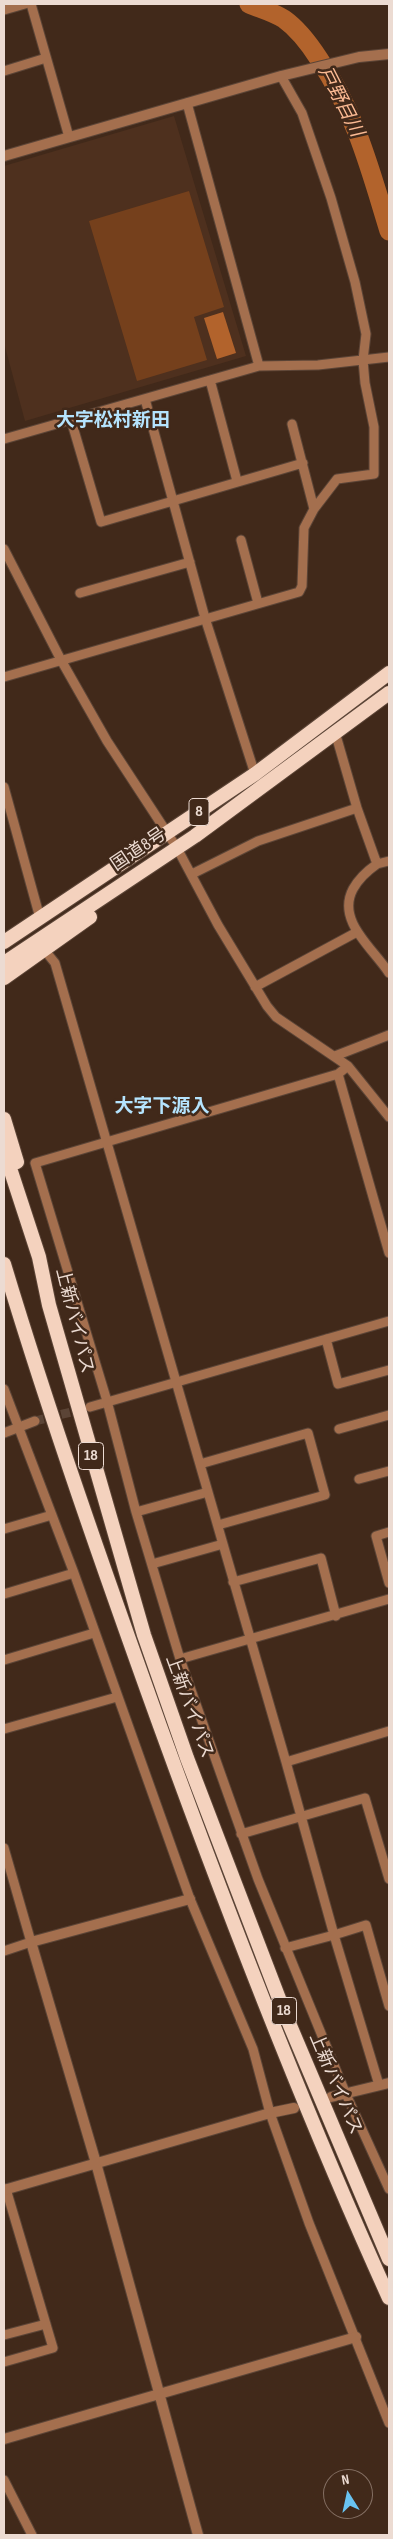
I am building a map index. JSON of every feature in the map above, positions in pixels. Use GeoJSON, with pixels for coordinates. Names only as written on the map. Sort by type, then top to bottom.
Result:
{"type":"FeatureCollection","features":[{"type":"Feature","properties":{"kind":"highway","name":"国道8号"},"geometry":{"type":"LineString","coordinates":[[4,942],[255,774],[389,673]]}},
{"type":"Feature","properties":{"kind":"highway","name":"国道8号"},"geometry":{"type":"LineString","coordinates":[[41,946],[91,916],[126,882],[177,848],[389,693]]}},
{"type":"Feature","properties":{"kind":"highway"},"geometry":{"type":"LineString","coordinates":[[4,963],[41,946]]}},
{"type":"Feature","properties":{"kind":"highway"},"geometry":{"type":"LineString","coordinates":[[4,978],[41,946]]}},
{"type":"Feature","properties":{"kind":"highway"},"geometry":{"type":"LineString","coordinates":[[4,1119],[21,1177],[39,1257]]}},
{"type":"Feature","properties":{"kind":"highway","name":"上新バイパス"},"geometry":{"type":"LineString","coordinates":[[4,1150],[39,1257],[51,1314],[144,1635],[187,1758],[280,2000],[389,2258]]}},
{"type":"Feature","properties":{"kind":"highway","name":"上新バイパス"},"geometry":{"type":"LineString","coordinates":[[4,1264],[40,1384],[123,1625],[208,1860],[346,2203],[389,2298]]}},
{"type":"Feature","properties":{"kind":"highway"},"geometry":{"type":"LineString","coordinates":[[4,1286],[40,1384]]}},
{"type":"Feature","properties":{"kind":"street"},"geometry":{"type":"LineString","coordinates":[[4,10],[25,4]]}},
{"type":"Feature","properties":{"kind":"street"},"geometry":{"type":"LineString","coordinates":[[31,4],[68,137]]}},
{"type":"Feature","properties":{"kind":"street"},"geometry":{"type":"LineString","coordinates":[[4,156],[281,76],[359,57],[389,54]]}},
{"type":"Feature","properties":{"kind":"street"},"geometry":{"type":"LineString","coordinates":[[4,71],[46,58]]}},
{"type":"Feature","properties":{"kind":"street"},"geometry":{"type":"LineString","coordinates":[[4,677],[299,592],[302,586],[304,528],[314,509],[337,479],[374,474],[374,427],[365,383],[363,360],[366,334],[355,282],[331,198],[302,113],[281,76]]}},
{"type":"Feature","properties":{"kind":"street"},"geometry":{"type":"LineString","coordinates":[[187,103],[259,366]]}},
{"type":"Feature","properties":{"kind":"street"},"geometry":{"type":"LineString","coordinates":[[4,439],[259,366],[318,365],[389,357]]}},
{"type":"Feature","properties":{"kind":"street"},"geometry":{"type":"LineString","coordinates":[[210,380],[237,481]]}},
{"type":"Feature","properties":{"kind":"street"},"geometry":{"type":"LineString","coordinates":[[145,399],[205,618],[255,774]]}},
{"type":"Feature","properties":{"kind":"street"},"geometry":{"type":"LineString","coordinates":[[71,420],[101,522],[303,462]]}},
{"type":"Feature","properties":{"kind":"street"},"geometry":{"type":"LineString","coordinates":[[292,424],[314,509]]}},
{"type":"Feature","properties":{"kind":"street"},"geometry":{"type":"LineString","coordinates":[[241,540],[258,603]]}},
{"type":"Feature","properties":{"kind":"street"},"geometry":{"type":"LineString","coordinates":[[4,549],[61,660],[107,741],[168,833],[192,874],[218,925],[255,987],[276,1017],[336,1056],[348,1066],[389,1116]]}},
{"type":"Feature","properties":{"kind":"street"},"geometry":{"type":"LineString","coordinates":[[80,593],[190,562]]}},
{"type":"Feature","properties":{"kind":"street"},"geometry":{"type":"LineString","coordinates":[[335,732],[357,808],[377,864]]}},
{"type":"Feature","properties":{"kind":"street"},"geometry":{"type":"LineString","coordinates":[[4,788],[40,918]]}},
{"type":"Feature","properties":{"kind":"street"},"geometry":{"type":"LineString","coordinates":[[192,874],[258,841],[357,808]]}},
{"type":"Feature","properties":{"kind":"street"},"geometry":{"type":"LineString","coordinates":[[389,861],[377,864],[360,877],[347,903],[350,917],[358,932],[389,973]]}},
{"type":"Feature","properties":{"kind":"street"},"geometry":{"type":"LineString","coordinates":[[255,987],[358,932]]}},
{"type":"Feature","properties":{"kind":"street"},"geometry":{"type":"LineString","coordinates":[[41,946],[55,963],[177,1382],[334,1935],[384,2084],[345,2092],[331,2097]]}},
{"type":"Feature","properties":{"kind":"street"},"geometry":{"type":"LineString","coordinates":[[336,1056],[389,1035]]}},
{"type":"Feature","properties":{"kind":"street"},"geometry":{"type":"LineString","coordinates":[[348,1066],[338,1074],[35,1163],[107,1401],[136,1512],[180,1658],[241,1834],[285,1948],[345,2092],[389,2189]]}},
{"type":"Feature","properties":{"kind":"street"},"geometry":{"type":"LineString","coordinates":[[338,1074],[389,1253]]}},
{"type":"Feature","properties":{"kind":"street"},"geometry":{"type":"LineString","coordinates":[[90,1406],[389,1321]]}},
{"type":"Feature","properties":{"kind":"street"},"geometry":{"type":"LineString","coordinates":[[326,1339],[338,1384],[389,1370]]}},
{"type":"Feature","properties":{"kind":"street"},"geometry":{"type":"LineString","coordinates":[[4,1389],[74,1573],[190,1899],[253,2049],[270,2113],[309,2223],[389,2423]]}},
{"type":"Feature","properties":{"kind":"street"},"geometry":{"type":"LineString","coordinates":[[339,1430],[389,1415]]}},
{"type":"Feature","properties":{"kind":"street"},"geometry":{"type":"LineString","coordinates":[[4,1433],[35,1421]]}},
{"type":"Feature","properties":{"kind":"street"},"geometry":{"type":"LineString","coordinates":[[200,1464],[308,1434],[325,1496],[218,1525]]}},
{"type":"Feature","properties":{"kind":"street"},"geometry":{"type":"LineString","coordinates":[[359,1479],[389,1471]]}},
{"type":"Feature","properties":{"kind":"street"},"geometry":{"type":"LineString","coordinates":[[136,1512],[208,1492]]}},
{"type":"Feature","properties":{"kind":"street"},"geometry":{"type":"LineString","coordinates":[[4,1529],[52,1515]]}},
{"type":"Feature","properties":{"kind":"street"},"geometry":{"type":"LineString","coordinates":[[389,1532],[376,1536],[389,1583]]}},
{"type":"Feature","properties":{"kind":"street"},"geometry":{"type":"LineString","coordinates":[[152,1564],[223,1544]]}},
{"type":"Feature","properties":{"kind":"street"},"geometry":{"type":"LineString","coordinates":[[233,1582],[321,1558],[336,1616]]}},
{"type":"Feature","properties":{"kind":"street"},"geometry":{"type":"LineString","coordinates":[[4,1594],[74,1573]]}},
{"type":"Feature","properties":{"kind":"street"},"geometry":{"type":"LineString","coordinates":[[180,1658],[336,1616],[389,1599]]}},
{"type":"Feature","properties":{"kind":"street"},"geometry":{"type":"LineString","coordinates":[[4,1660],[94,1633]]}},
{"type":"Feature","properties":{"kind":"street"},"geometry":{"type":"LineString","coordinates":[[4,1729],[117,1697]]}},
{"type":"Feature","properties":{"kind":"street"},"geometry":{"type":"LineString","coordinates":[[286,1762],[389,1731]]}},
{"type":"Feature","properties":{"kind":"street"},"geometry":{"type":"LineString","coordinates":[[241,1834],[365,1798],[389,1879]]}},
{"type":"Feature","properties":{"kind":"street"},"geometry":{"type":"LineString","coordinates":[[4,1848],[96,2164],[198,2535]]}},
{"type":"Feature","properties":{"kind":"street"},"geometry":{"type":"LineString","coordinates":[[4,1950],[190,1899]]}},
{"type":"Feature","properties":{"kind":"street"},"geometry":{"type":"LineString","coordinates":[[285,1948],[366,1925],[389,2006]]}},
{"type":"Feature","properties":{"kind":"street"},"geometry":{"type":"LineString","coordinates":[[4,2362],[53,2348],[5,2189],[270,2113],[294,2108]]}},
{"type":"Feature","properties":{"kind":"street"},"geometry":{"type":"LineString","coordinates":[[4,2335],[46,2324]]}},
{"type":"Feature","properties":{"kind":"street"},"geometry":{"type":"LineString","coordinates":[[4,2439],[356,2337]]}},
{"type":"Feature","properties":{"kind":"street"},"geometry":{"type":"LineString","coordinates":[[4,2480],[32,2535]]}},
{"type":"Feature","properties":{"kind":"shaded area"},"geometry":{"type":"Polygon","coordinates":[[[174,116],[246,356],[25,421],[4,343],[4,166],[174,116]]]}},
{"type":"Feature","properties":{"kind":"shaded area"},"geometry":{"type":"Polygon","coordinates":[[[189,191],[224,307],[194,317],[207,360],[137,381],[89,221],[189,191]]]}},
{"type":"Feature","properties":{"kind":"shaded area"},"geometry":{"type":"Polygon","coordinates":[[[223,312],[236,353],[217,359],[204,318],[223,312]]]}},
{"type":"Feature","properties":{"kind":"waterway","name":"戸野目川"},"geometry":{"type":"LineString","coordinates":[[249,4],[271,12],[284,19],[294,28],[312,48],[332,80],[361,142],[389,231]]}},
{"type":"Feature","properties":{"kind":"tunnel"},"geometry":{"type":"LineString","coordinates":[[35,1421],[83,1409]]}},
{"type":"Feature","properties":{"kind":"district","name":"大字松村新田"},"geometry":{"type":"Point","coordinates":[113,421]}},
{"type":"Feature","properties":{"kind":"district","name":"大字下源入"},"geometry":{"type":"Point","coordinates":[162,1107]}}]}
